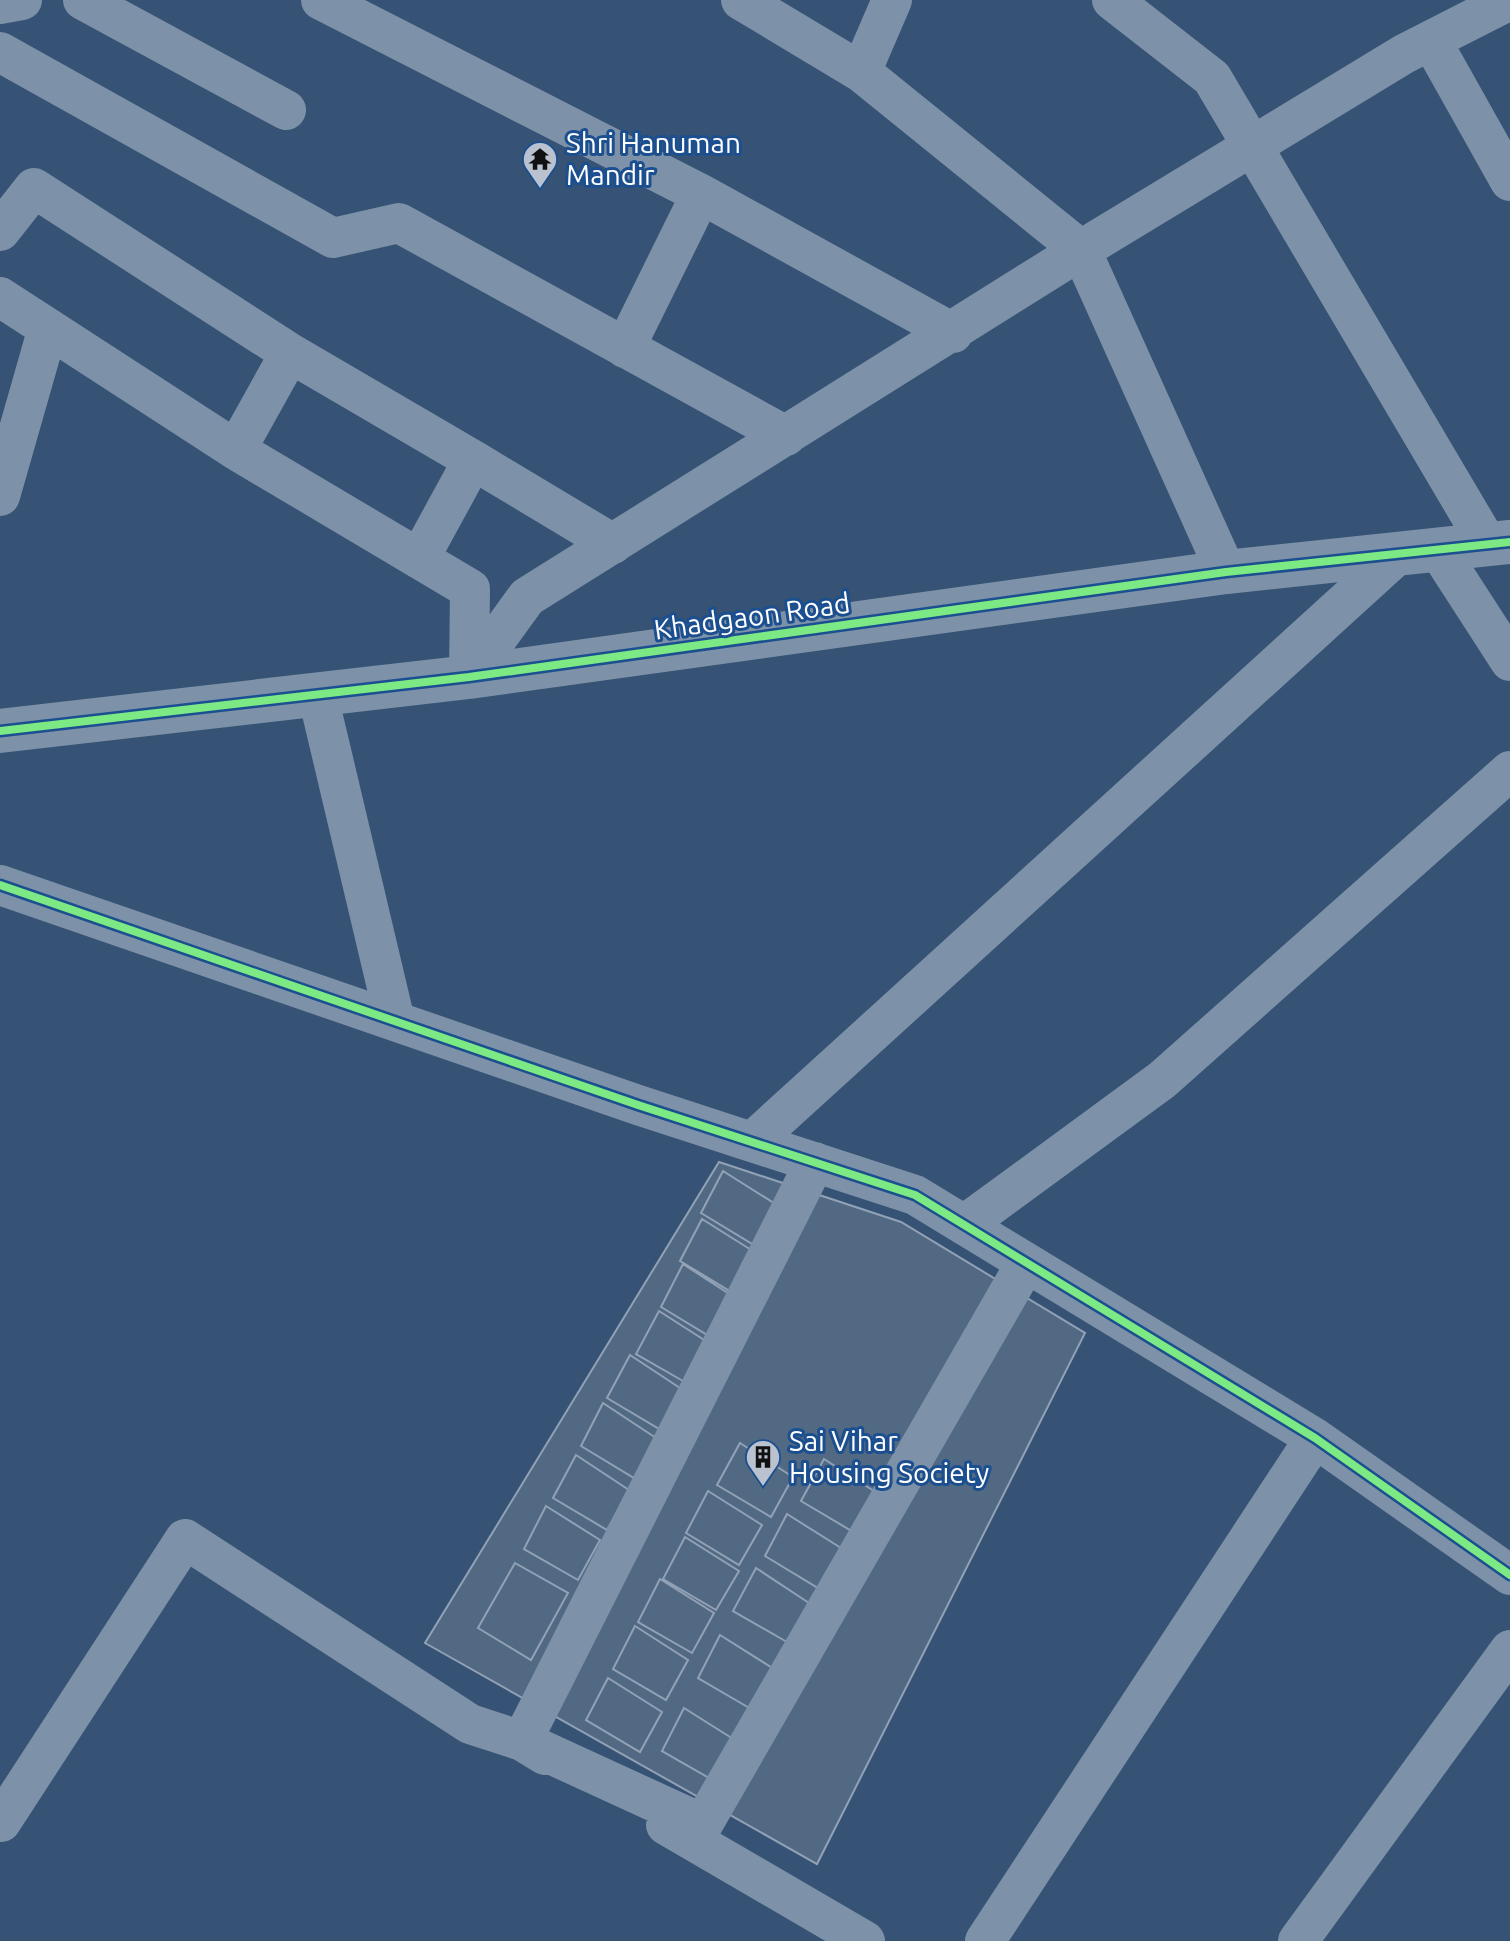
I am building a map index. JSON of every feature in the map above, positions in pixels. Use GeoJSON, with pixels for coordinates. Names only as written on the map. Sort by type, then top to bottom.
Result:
{"type":"FeatureCollection","features":[{"type":"Feature","properties":{"kind":"street"},"geometry":{"type":"LineString","coordinates":[[0,4],[22,0]]}},
{"type":"Feature","properties":{"kind":"street"},"geometry":{"type":"LineString","coordinates":[[83,0],[286,110]]}},
{"type":"Feature","properties":{"kind":"street"},"geometry":{"type":"LineString","coordinates":[[321,0],[701,194],[953,333]]}},
{"type":"Feature","properties":{"kind":"street"},"geometry":{"type":"LineString","coordinates":[[741,0],[861,72],[1081,250],[1226,572]]}},
{"type":"Feature","properties":{"kind":"street"},"geometry":{"type":"LineString","coordinates":[[861,72],[892,0]]}},
{"type":"Feature","properties":{"kind":"street"},"geometry":{"type":"LineString","coordinates":[[1112,0],[1212,78],[1499,543]]}},
{"type":"Feature","properties":{"kind":"street"},"geometry":{"type":"LineString","coordinates":[[469,677],[527,597],[1081,250],[1404,54],[1432,42],[1483,6]]}},
{"type":"Feature","properties":{"kind":"street"},"geometry":{"type":"LineString","coordinates":[[1432,42],[1510,181]]}},
{"type":"Feature","properties":{"kind":"street"},"geometry":{"type":"LineString","coordinates":[[0,52],[333,238],[399,223],[786,436]]}},
{"type":"Feature","properties":{"kind":"street"},"geometry":{"type":"LineString","coordinates":[[0,231],[34,188],[290,353],[613,544]]}},
{"type":"Feature","properties":{"kind":"street"},"geometry":{"type":"LineString","coordinates":[[625,348],[701,194]]}},
{"type":"Feature","properties":{"kind":"street"},"geometry":{"type":"LineString","coordinates":[[0,297],[236,450],[470,589],[469,677]]}},
{"type":"Feature","properties":{"kind":"street"},"geometry":{"type":"LineString","coordinates":[[0,496],[48,328]]}},
{"type":"Feature","properties":{"kind":"street"},"geometry":{"type":"LineString","coordinates":[[236,450],[290,353]]}},
{"type":"Feature","properties":{"kind":"street"},"geometry":{"type":"LineString","coordinates":[[419,559],[473,460]]}},
{"type":"Feature","properties":{"kind":"street","name":"Khadgaon Road"},"geometry":{"type":"LineString","coordinates":[[0,731],[469,677],[1226,572],[1499,543]]}},
{"type":"Feature","properties":{"kind":"street"},"geometry":{"type":"LineString","coordinates":[[1439,551],[1510,661]]}},
{"type":"Feature","properties":{"kind":"street"},"geometry":{"type":"LineString","coordinates":[[752,1142],[1396,556]]}},
{"type":"Feature","properties":{"kind":"street"},"geometry":{"type":"LineString","coordinates":[[318,696],[395,1021]]}},
{"type":"Feature","properties":{"kind":"street"},"geometry":{"type":"LineString","coordinates":[[964,1225],[1162,1080],[1510,771]]}},
{"type":"Feature","properties":{"kind":"street"},"geometry":{"type":"LineString","coordinates":[[0,885],[915,1195],[1315,1438],[1510,1575]]}},
{"type":"Feature","properties":{"kind":"street"},"geometry":{"type":"LineString","coordinates":[[522,1741],[815,1162]]}},
{"type":"Feature","properties":{"kind":"street"},"geometry":{"type":"LineString","coordinates":[[1,1822],[185,1539],[470,1724],[522,1741],[703,1824],[1026,1263]]}},
{"type":"Feature","properties":{"kind":"street"},"geometry":{"type":"LineString","coordinates":[[985,1941],[1315,1438]]}},
{"type":"Feature","properties":{"kind":"street"},"geometry":{"type":"LineString","coordinates":[[1298,1941],[1510,1650]]}},
{"type":"Feature","properties":{"kind":"street"},"geometry":{"type":"LineString","coordinates":[[522,1741],[865,1941]]}},
{"type":"Feature","properties":{"kind":"building","name":"Sai Vihar Housing Society"},"geometry":{"type":"Polygon","coordinates":[[[719,1162],[901,1222],[1085,1333],[817,1864],[425,1643],[719,1162]]]}},
{"type":"Feature","properties":{"kind":"building"},"geometry":{"type":"Polygon","coordinates":[[[723,1171],[777,1205],[754,1245],[701,1213],[723,1171]]]}},
{"type":"Feature","properties":{"kind":"building"},"geometry":{"type":"Polygon","coordinates":[[[702,1219],[756,1253],[733,1293],[680,1261],[702,1219]]]}},
{"type":"Feature","properties":{"kind":"building"},"geometry":{"type":"Polygon","coordinates":[[[683,1264],[737,1299],[714,1339],[661,1307],[683,1264]]]}},
{"type":"Feature","properties":{"kind":"building"},"geometry":{"type":"Polygon","coordinates":[[[659,1311],[712,1345],[690,1385],[636,1354],[659,1311]]]}},
{"type":"Feature","properties":{"kind":"building"},"geometry":{"type":"Polygon","coordinates":[[[630,1355],[683,1390],[661,1430],[607,1398],[630,1355]]]}},
{"type":"Feature","properties":{"kind":"building"},"geometry":{"type":"Polygon","coordinates":[[[603,1403],[656,1438],[634,1478],[581,1446],[603,1403]]]}},
{"type":"Feature","properties":{"kind":"building"},"geometry":{"type":"Polygon","coordinates":[[[740,1443],[793,1477],[771,1517],[717,1485],[740,1443]]]}},
{"type":"Feature","properties":{"kind":"building"},"geometry":{"type":"Polygon","coordinates":[[[576,1455],[629,1490],[607,1530],[553,1498],[576,1455]]]}},
{"type":"Feature","properties":{"kind":"building"},"geometry":{"type":"Polygon","coordinates":[[[824,1459],[877,1493],[855,1533],[801,1501],[824,1459]]]}},
{"type":"Feature","properties":{"kind":"building"},"geometry":{"type":"Polygon","coordinates":[[[708,1491],[762,1525],[739,1565],[686,1533],[708,1491]]]}},
{"type":"Feature","properties":{"kind":"building"},"geometry":{"type":"Polygon","coordinates":[[[546,1506],[600,1540],[578,1580],[524,1549],[546,1506]]]}},
{"type":"Feature","properties":{"kind":"building"},"geometry":{"type":"Polygon","coordinates":[[[787,1514],[841,1548],[818,1588],[765,1556],[787,1514]]]}},
{"type":"Feature","properties":{"kind":"building"},"geometry":{"type":"Polygon","coordinates":[[[685,1537],[739,1571],[716,1610],[663,1579],[685,1537]]]}},
{"type":"Feature","properties":{"kind":"building"},"geometry":{"type":"Polygon","coordinates":[[[515,1563],[568,1593],[531,1660],[478,1628],[515,1563]]]}},
{"type":"Feature","properties":{"kind":"building"},"geometry":{"type":"Polygon","coordinates":[[[756,1568],[809,1603],[787,1642],[733,1611],[756,1568]]]}},
{"type":"Feature","properties":{"kind":"building"},"geometry":{"type":"Polygon","coordinates":[[[660,1579],[714,1613],[692,1653],[638,1622],[660,1579]]]}},
{"type":"Feature","properties":{"kind":"building"},"geometry":{"type":"Polygon","coordinates":[[[635,1626],[688,1660],[666,1700],[613,1669],[635,1626]]]}},
{"type":"Feature","properties":{"kind":"building"},"geometry":{"type":"Polygon","coordinates":[[[720,1635],[774,1669],[751,1709],[698,1678],[720,1635]]]}},
{"type":"Feature","properties":{"kind":"building"},"geometry":{"type":"Polygon","coordinates":[[[608,1678],[662,1712],[640,1752],[586,1720],[608,1678]]]}},
{"type":"Feature","properties":{"kind":"building"},"geometry":{"type":"Polygon","coordinates":[[[684,1708],[738,1742],[716,1782],[662,1751],[684,1708]]]}},
{"type":"Feature","properties":{"kind":"cycle path"},"geometry":{"type":"LineString","coordinates":[[0,731],[469,677],[1226,572],[1510,542]]}},
{"type":"Feature","properties":{"kind":"cycle path"},"geometry":{"type":"LineString","coordinates":[[0,885],[638,1105],[915,1195],[1315,1438],[1510,1575]]}},
{"type":"Feature","properties":{"kind":"place","name":"Shri Hanuman Mandir"},"geometry":{"type":"Point","coordinates":[540,190]}},
{"type":"Feature","properties":{"kind":"place","name":"Sai Vihar Housing Society"},"geometry":{"type":"Point","coordinates":[763,1488]}}]}
